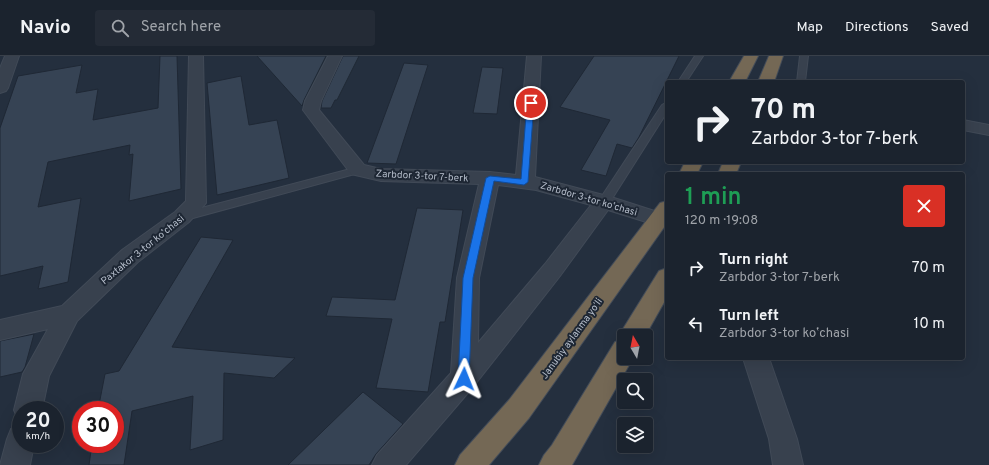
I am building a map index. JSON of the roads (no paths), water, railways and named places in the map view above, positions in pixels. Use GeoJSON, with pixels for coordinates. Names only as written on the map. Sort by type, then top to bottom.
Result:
{"type":"FeatureCollection","features":[{"type":"Feature","properties":{"kind":"highway"},"geometry":{"type":"LineString","coordinates":[[738,80],[751,56]]}},
{"type":"Feature","properties":{"kind":"highway"},"geometry":{"type":"LineString","coordinates":[[767,80],[776,56]]}},
{"type":"Feature","properties":{"kind":"highway","name":"Janubiy aylanma yoʻli"},"geometry":{"type":"LineString","coordinates":[[470,465],[519,410],[663,213]]}},
{"type":"Feature","properties":{"kind":"highway"},"geometry":{"type":"LineString","coordinates":[[636,329],[665,280]]}},
{"type":"Feature","properties":{"kind":"highway"},"geometry":{"type":"LineString","coordinates":[[554,465],[562,455],[617,362]]}},
{"type":"Feature","properties":{"kind":"street"},"geometry":{"type":"LineString","coordinates":[[0,88],[12,56]]}},
{"type":"Feature","properties":{"kind":"street","name":"Paxtakor 3-tor koʼchasi"},"geometry":{"type":"LineString","coordinates":[[30,401],[36,374],[69,314],[130,256],[182,217],[196,203],[196,56]]}},
{"type":"Feature","properties":{"kind":"street"},"geometry":{"type":"LineString","coordinates":[[335,56],[313,101],[311,110],[358,170]]}},
{"type":"Feature","properties":{"kind":"street"},"geometry":{"type":"LineString","coordinates":[[524,182],[534,56]]}},
{"type":"Feature","properties":{"kind":"street"},"geometry":{"type":"LineString","coordinates":[[965,124],[989,130]]}},
{"type":"Feature","properties":{"kind":"street","name":"Zarbdor 3-tor 7-berk"},"geometry":{"type":"LineString","coordinates":[[358,170],[381,175],[490,178],[524,182]]}},
{"type":"Feature","properties":{"kind":"street"},"geometry":{"type":"LineString","coordinates":[[464,379],[468,278],[490,178]]}},
{"type":"Feature","properties":{"kind":"street","name":"Zarbdor 3-tor koʼchasi"},"geometry":{"type":"LineString","coordinates":[[524,182],[604,202],[663,213]]}},
{"type":"Feature","properties":{"kind":"street"},"geometry":{"type":"LineString","coordinates":[[387,465],[464,379],[579,236],[604,202]]}},
{"type":"Feature","properties":{"kind":"street"},"geometry":{"type":"LineString","coordinates":[[0,330],[69,314]]}},
{"type":"Feature","properties":{"kind":"street"},"geometry":{"type":"LineString","coordinates":[[757,360],[783,439],[788,465]]}},
{"type":"Feature","properties":{"kind":"street"},"geometry":{"type":"LineString","coordinates":[[15,465],[18,453]]}},
{"type":"Feature","properties":{"kind":"lane"},"geometry":{"type":"LineString","coordinates":[[683,80],[699,56]]}},
{"type":"Feature","properties":{"kind":"lane"},"geometry":{"type":"LineString","coordinates":[[801,80],[804,56]]}},
{"type":"Feature","properties":{"kind":"lane"},"geometry":{"type":"LineString","coordinates":[[604,202],[665,108]]}},
{"type":"Feature","properties":{"kind":"lane"},"geometry":{"type":"LineString","coordinates":[[182,217],[358,170]]}}]}
